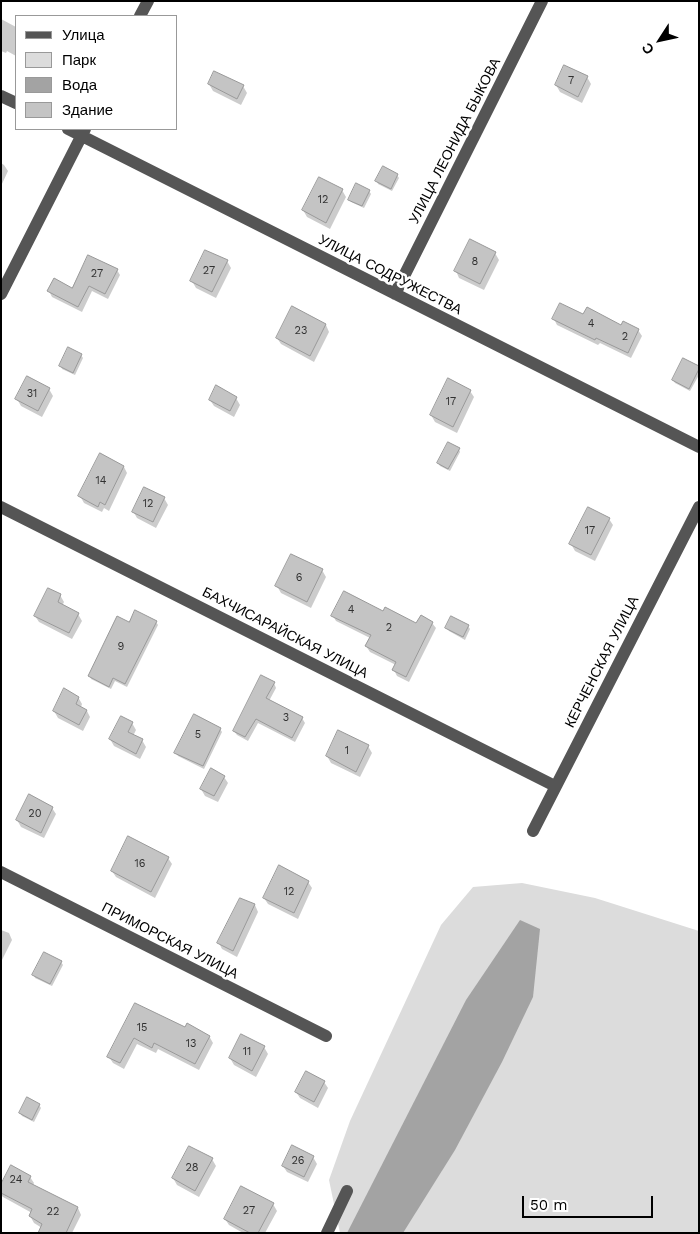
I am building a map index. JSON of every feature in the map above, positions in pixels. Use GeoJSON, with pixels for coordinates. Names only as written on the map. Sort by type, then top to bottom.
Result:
{"type":"FeatureCollection","features":[{"type":"Feature","properties":{"kind":"street"},"geometry":{"type":"LineString","coordinates":[[141,15],[148,1]]}},
{"type":"Feature","properties":{"kind":"street","name":"УЛИЦА ЛЕОНИДА БЫКОВА"},"geometry":{"type":"LineString","coordinates":[[395,294],[542,1]]}},
{"type":"Feature","properties":{"kind":"street"},"geometry":{"type":"LineString","coordinates":[[1,96],[15,103]]}},
{"type":"Feature","properties":{"kind":"street"},"geometry":{"type":"LineString","coordinates":[[1,294],[83,132]]}},
{"type":"Feature","properties":{"kind":"street","name":"УЛИЦА СОДРУЖЕСТВА"},"geometry":{"type":"LineString","coordinates":[[83,132],[395,294],[699,447]]}},
{"type":"Feature","properties":{"kind":"street","name":"БАХЧИСАРАЙСКАЯ УЛИЦА"},"geometry":{"type":"LineString","coordinates":[[1,507],[556,786]]}},
{"type":"Feature","properties":{"kind":"street","name":"КЕРЧЕНСКАЯ УЛИЦА"},"geometry":{"type":"LineString","coordinates":[[533,830],[699,507]]}},
{"type":"Feature","properties":{"kind":"street","name":"ПРИМОРСКАЯ УЛИЦА"},"geometry":{"type":"LineString","coordinates":[[1,872],[326,1036]]}},
{"type":"Feature","properties":{"kind":"street"},"geometry":{"type":"LineString","coordinates":[[327,1233],[347,1191]]}},
{"type":"Feature","properties":{"kind":"green space"},"geometry":{"type":"Polygon","coordinates":[[[522,883],[595,898],[699,931],[699,1233],[340,1233],[329,1180],[350,1121],[441,925],[473,887],[522,883]]]}},
{"type":"Feature","properties":{"kind":"water"},"geometry":{"type":"Polygon","coordinates":[[[520,920],[540,929],[533,997],[502,1062],[455,1150],[403,1233],[347,1233],[466,1000],[520,920]]]}},
{"type":"Feature","properties":{"kind":"building"},"geometry":{"type":"Polygon","coordinates":[[[564,65],[588,76],[578,97],[555,85],[564,65]]]}},
{"type":"Feature","properties":{"kind":"building"},"geometry":{"type":"Polygon","coordinates":[[[214,71],[244,85],[237,99],[208,84],[214,71]]]}},
{"type":"Feature","properties":{"kind":"building"},"geometry":{"type":"Polygon","coordinates":[[[383,166],[398,174],[391,189],[375,181],[383,166]]]}},
{"type":"Feature","properties":{"kind":"building"},"geometry":{"type":"Polygon","coordinates":[[[319,177],[343,189],[326,223],[302,210],[319,177]]]}},
{"type":"Feature","properties":{"kind":"building"},"geometry":{"type":"Polygon","coordinates":[[[356,183],[370,190],[362,206],[348,200],[356,183]]]}},
{"type":"Feature","properties":{"kind":"building"},"geometry":{"type":"Polygon","coordinates":[[[470,239],[496,252],[480,284],[454,271],[470,239]]]}},
{"type":"Feature","properties":{"kind":"building"},"geometry":{"type":"Polygon","coordinates":[[[205,250],[228,260],[212,292],[190,281],[205,250]]]}},
{"type":"Feature","properties":{"kind":"building"},"geometry":{"type":"Polygon","coordinates":[[[88,255],[118,269],[105,294],[89,286],[78,307],[47,291],[54,278],[72,288],[88,255]]]}},
{"type":"Feature","properties":{"kind":"building"},"geometry":{"type":"Polygon","coordinates":[[[560,303],[583,314],[587,307],[621,325],[623,321],[639,329],[628,353],[596,338],[595,340],[552,319],[560,303]]]}},
{"type":"Feature","properties":{"kind":"building"},"geometry":{"type":"Polygon","coordinates":[[[292,306],[326,324],[310,356],[276,338],[292,306]]]}},
{"type":"Feature","properties":{"kind":"building"},"geometry":{"type":"Polygon","coordinates":[[[68,347],[82,354],[73,373],[59,366],[68,347]]]}},
{"type":"Feature","properties":{"kind":"building"},"geometry":{"type":"Polygon","coordinates":[[[683,358],[699,366],[689,389],[672,380],[683,358]]]}},
{"type":"Feature","properties":{"kind":"building"},"geometry":{"type":"Polygon","coordinates":[[[27,376],[50,388],[38,411],[15,399],[27,376]]]}},
{"type":"Feature","properties":{"kind":"building"},"geometry":{"type":"Polygon","coordinates":[[[448,378],[471,390],[453,427],[430,415],[448,378]]]}},
{"type":"Feature","properties":{"kind":"building"},"geometry":{"type":"Polygon","coordinates":[[[216,385],[237,397],[230,411],[209,400],[216,385]]]}},
{"type":"Feature","properties":{"kind":"building"},"geometry":{"type":"Polygon","coordinates":[[[448,442],[460,448],[448,469],[437,463],[448,442]]]}},
{"type":"Feature","properties":{"kind":"building"},"geometry":{"type":"Polygon","coordinates":[[[100,453],[124,466],[105,505],[100,502],[98,507],[78,496],[100,453]]]}},
{"type":"Feature","properties":{"kind":"building"},"geometry":{"type":"Polygon","coordinates":[[[144,487],[165,497],[153,522],[132,512],[144,487]]]}},
{"type":"Feature","properties":{"kind":"building"},"geometry":{"type":"Polygon","coordinates":[[[588,507],[610,518],[591,555],[569,544],[588,507]]]}},
{"type":"Feature","properties":{"kind":"building"},"geometry":{"type":"Polygon","coordinates":[[[291,554],[323,569],[307,602],[275,586],[291,554]]]}},
{"type":"Feature","properties":{"kind":"building"},"geometry":{"type":"Polygon","coordinates":[[[48,588],[61,594],[58,602],[79,613],[69,633],[34,616],[48,588]]]}},
{"type":"Feature","properties":{"kind":"building"},"geometry":{"type":"Polygon","coordinates":[[[344,591],[383,611],[385,607],[416,623],[421,615],[433,622],[406,677],[392,670],[396,662],[365,646],[371,635],[331,616],[344,591]]]}},
{"type":"Feature","properties":{"kind":"building"},"geometry":{"type":"Polygon","coordinates":[[[135,610],[157,621],[125,684],[113,678],[109,687],[88,676],[117,616],[129,622],[135,610]]]}},
{"type":"Feature","properties":{"kind":"building"},"geometry":{"type":"Polygon","coordinates":[[[451,616],[469,625],[463,637],[445,628],[451,616]]]}},
{"type":"Feature","properties":{"kind":"building"},"geometry":{"type":"Polygon","coordinates":[[[261,675],[275,682],[266,698],[303,717],[292,738],[256,719],[245,737],[233,731],[261,675]]]}},
{"type":"Feature","properties":{"kind":"building"},"geometry":{"type":"Polygon","coordinates":[[[64,688],[79,697],[76,704],[87,710],[79,725],[53,711],[64,688]]]}},
{"type":"Feature","properties":{"kind":"building"},"geometry":{"type":"Polygon","coordinates":[[[194,714],[221,728],[203,766],[174,753],[194,714]]]}},
{"type":"Feature","properties":{"kind":"building"},"geometry":{"type":"Polygon","coordinates":[[[121,716],[133,722],[128,732],[143,739],[136,754],[109,739],[121,716]]]}},
{"type":"Feature","properties":{"kind":"building"},"geometry":{"type":"Polygon","coordinates":[[[338,730],[369,745],[356,772],[326,756],[338,730]]]}},
{"type":"Feature","properties":{"kind":"building"},"geometry":{"type":"Polygon","coordinates":[[[211,768],[225,776],[214,796],[200,789],[211,768]]]}},
{"type":"Feature","properties":{"kind":"building"},"geometry":{"type":"Polygon","coordinates":[[[29,794],[53,807],[41,833],[16,820],[29,794]]]}},
{"type":"Feature","properties":{"kind":"building"},"geometry":{"type":"Polygon","coordinates":[[[128,836],[169,857],[151,892],[111,871],[128,836]]]}},
{"type":"Feature","properties":{"kind":"building"},"geometry":{"type":"Polygon","coordinates":[[[279,865],[309,881],[294,913],[263,898],[279,865]]]}},
{"type":"Feature","properties":{"kind":"building"},"geometry":{"type":"Polygon","coordinates":[[[240,898],[255,904],[233,951],[217,943],[240,898]]]}},
{"type":"Feature","properties":{"kind":"building"},"geometry":{"type":"Polygon","coordinates":[[[44,952],[62,961],[50,984],[32,975],[44,952]]]}},
{"type":"Feature","properties":{"kind":"building"},"geometry":{"type":"Polygon","coordinates":[[[135,1003],[185,1027],[187,1023],[210,1036],[195,1064],[154,1043],[152,1048],[134,1038],[120,1063],[107,1057],[135,1003]]]}},
{"type":"Feature","properties":{"kind":"building"},"geometry":{"type":"Polygon","coordinates":[[[241,1034],[265,1046],[252,1071],[229,1058],[241,1034]]]}},
{"type":"Feature","properties":{"kind":"building"},"geometry":{"type":"Polygon","coordinates":[[[306,1071],[325,1081],[314,1102],[295,1092],[306,1071]]]}},
{"type":"Feature","properties":{"kind":"building"},"geometry":{"type":"Polygon","coordinates":[[[27,1097],[40,1104],[32,1120],[19,1113],[27,1097]]]}},
{"type":"Feature","properties":{"kind":"building"},"geometry":{"type":"Polygon","coordinates":[[[292,1145],[314,1156],[304,1177],[282,1166],[292,1145]]]}},
{"type":"Feature","properties":{"kind":"building"},"geometry":{"type":"Polygon","coordinates":[[[189,1146],[213,1158],[195,1191],[172,1178],[189,1146]]]}},
{"type":"Feature","properties":{"kind":"building"},"geometry":{"type":"Polygon","coordinates":[[[11,1165],[31,1176],[28,1182],[78,1207],[66,1233],[38,1233],[42,1224],[29,1216],[32,1209],[1,1193],[1,1184],[11,1165]]]}},
{"type":"Feature","properties":{"kind":"building"},"geometry":{"type":"Polygon","coordinates":[[[241,1186],[274,1203],[258,1233],[250,1233],[224,1219],[241,1186]]]}}]}
